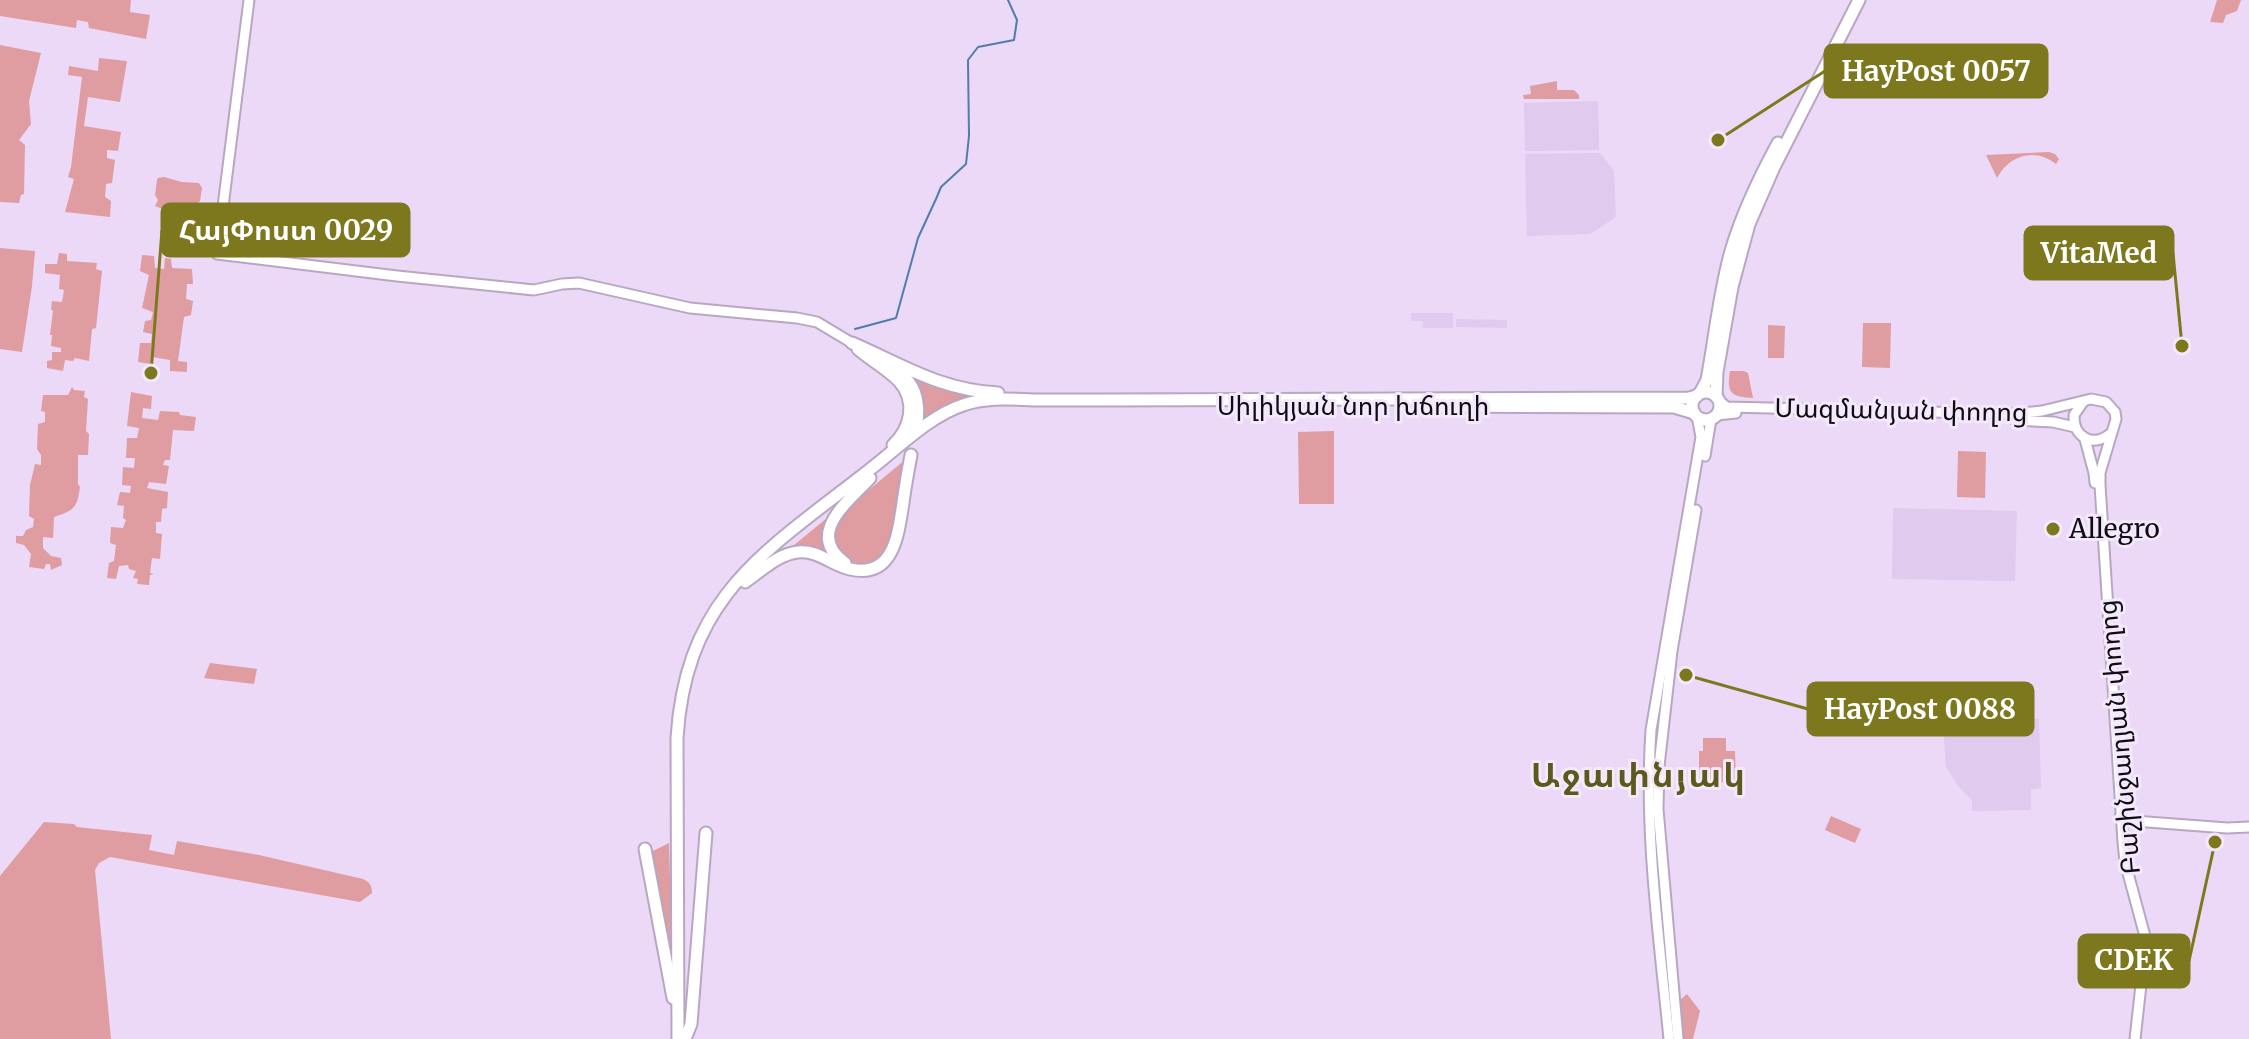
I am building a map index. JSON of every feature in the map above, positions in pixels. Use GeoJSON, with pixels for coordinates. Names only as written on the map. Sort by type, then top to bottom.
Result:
{"type":"FeatureCollection","features":[{"type":"Feature","properties":{"kind":"highway"},"geometry":{"type":"LineString","coordinates":[[1852,0],[1748,203],[1730,255],[1707,380],[1693,402],[1701,419],[1714,417],[1720,408],[1717,372],[1732,287],[1749,224],[1774,167],[1859,0]]}},
{"type":"Feature","properties":{"kind":"highway"},"geometry":{"type":"LineString","coordinates":[[852,343],[917,374],[953,387],[1084,400]]}},
{"type":"Feature","properties":{"kind":"highway"},"geometry":{"type":"LineString","coordinates":[[852,343],[908,380],[918,401],[916,427]]}},
{"type":"Feature","properties":{"kind":"highway"},"geometry":{"type":"LineString","coordinates":[[852,343],[897,380],[904,388],[910,408],[907,427],[900,438],[855,482]]}},
{"type":"Feature","properties":{"kind":"highway"},"geometry":{"type":"LineString","coordinates":[[1698,394],[1709,392],[1718,399]]}},
{"type":"Feature","properties":{"kind":"highway","name":"Սիլիկյան նոր խճուղի"},"geometry":{"type":"LineString","coordinates":[[870,478],[929,432],[952,417],[978,407],[1688,398],[1698,394]]}},
{"type":"Feature","properties":{"kind":"highway"},"geometry":{"type":"LineString","coordinates":[[681,798],[677,738],[689,664],[707,622],[728,591],[754,563],[929,423],[961,405],[989,399],[1084,400]]}},
{"type":"Feature","properties":{"kind":"highway","name":"Սիլիկյան նոր խճուղի"},"geometry":{"type":"LineString","coordinates":[[1084,400],[1103,404],[1670,407],[1696,414]]}},
{"type":"Feature","properties":{"kind":"highway"},"geometry":{"type":"LineString","coordinates":[[745,582],[785,555],[795,552],[812,553],[848,569],[868,569],[881,564],[892,552],[898,537],[911,455]]}},
{"type":"Feature","properties":{"kind":"highway"},"geometry":{"type":"LineString","coordinates":[[860,570],[834,553],[829,540],[829,527],[835,514],[870,478]]}},
{"type":"Feature","properties":{"kind":"highway"},"geometry":{"type":"LineString","coordinates":[[678,1039],[681,798],[685,720],[693,674],[714,623],[745,582],[775,553],[870,478]]}},
{"type":"Feature","properties":{"kind":"highway"},"geometry":{"type":"LineString","coordinates":[[685,1039],[691,1024],[706,833]]}},
{"type":"Feature","properties":{"kind":"highway"},"geometry":{"type":"LineString","coordinates":[[645,849],[678,1018]]}},
{"type":"Feature","properties":{"kind":"highway"},"geometry":{"type":"LineString","coordinates":[[681,861],[685,1039]]}},
{"type":"Feature","properties":{"kind":"main road"},"geometry":{"type":"LineString","coordinates":[[249,0],[217,254],[534,290],[579,283],[690,308],[817,322],[852,343]]}},
{"type":"Feature","properties":{"kind":"main road","name":"Մազմանյան փողոց"},"geometry":{"type":"LineString","coordinates":[[1718,399],[1727,407],[2012,414],[2084,401]]}},
{"type":"Feature","properties":{"kind":"main road"},"geometry":{"type":"LineString","coordinates":[[2100,399],[2111,406],[2116,419],[2111,433],[2099,441],[2085,439],[2075,427],[2074,415],[2084,401],[2100,399]]}},
{"type":"Feature","properties":{"kind":"main road","name":"Մազմանյան փողոց"},"geometry":{"type":"LineString","coordinates":[[1714,417],[1724,412],[2038,420],[2075,427]]}},
{"type":"Feature","properties":{"kind":"main road"},"geometry":{"type":"LineString","coordinates":[[1669,1039],[1648,808],[1649,761],[1651,730],[1701,437],[1696,414]]}},
{"type":"Feature","properties":{"kind":"main road"},"geometry":{"type":"LineString","coordinates":[[1678,1039],[1658,809],[1659,766],[1672,651],[1709,424],[1714,417]]}},
{"type":"Feature","properties":{"kind":"main road","name":"Բաշինջաղյան փողոց"},"geometry":{"type":"LineString","coordinates":[[2111,433],[2100,473],[2100,485],[2120,820]]}},
{"type":"Feature","properties":{"kind":"main road","name":"Բաշինջաղյան փողոց"},"geometry":{"type":"LineString","coordinates":[[2085,439],[2094,473],[2125,862],[2146,940],[2135,1039]]}},
{"type":"Feature","properties":{"kind":"main road"},"geometry":{"type":"LineString","coordinates":[[2120,820],[2227,828],[2249,826]]}},
{"type":"Feature","properties":{"kind":"shaded area"},"geometry":{"type":"Polygon","coordinates":[[[0,0],[131,0],[130,12],[150,15],[146,39],[89,28],[88,22],[77,20],[76,28],[0,16],[0,0]]]}},
{"type":"Feature","properties":{"kind":"shaded area"},"geometry":{"type":"Polygon","coordinates":[[[2217,0],[2241,0],[2237,11],[2226,15],[2223,23],[2210,22],[2217,0]]]}},
{"type":"Feature","properties":{"kind":"shaded area"},"geometry":{"type":"Polygon","coordinates":[[[0,45],[41,53],[29,101],[31,124],[19,140],[25,145],[24,194],[19,203],[0,202],[0,45]]]}},
{"type":"Feature","properties":{"kind":"shaded area"},"geometry":{"type":"Polygon","coordinates":[[[99,58],[127,61],[120,102],[88,97],[84,126],[121,132],[118,151],[107,150],[107,158],[115,160],[112,183],[106,184],[105,197],[111,201],[110,217],[65,212],[74,179],[68,177],[82,77],[68,75],[69,66],[98,71],[99,58]]]}},
{"type":"Feature","properties":{"kind":"shaded area"},"geometry":{"type":"Polygon","coordinates":[[[1557,81],[1557,90],[1574,90],[1579,99],[1524,99],[1523,95],[1531,94],[1530,86],[1557,81]]]}},
{"type":"Feature","properties":{"kind":"shaded area"},"geometry":{"type":"Polygon","coordinates":[[[1598,101],[1599,150],[1525,151],[1524,103],[1598,101]]]}},
{"type":"Feature","properties":{"kind":"shaded area"},"geometry":{"type":"Polygon","coordinates":[[[2049,152],[2059,159],[2056,164],[2040,156],[2023,156],[2008,164],[1997,178],[1986,155],[2049,152]]]}},
{"type":"Feature","properties":{"kind":"shaded area"},"geometry":{"type":"Polygon","coordinates":[[[1600,153],[1614,171],[1616,217],[1590,234],[1527,236],[1525,154],[1600,153]]]}},
{"type":"Feature","properties":{"kind":"shaded area"},"geometry":{"type":"Polygon","coordinates":[[[164,177],[199,183],[202,188],[200,201],[194,205],[190,216],[177,215],[173,228],[166,225],[165,219],[170,216],[168,211],[155,206],[158,200],[155,195],[157,180],[164,177]]]}},
{"type":"Feature","properties":{"kind":"shaded area"},"geometry":{"type":"Polygon","coordinates":[[[0,248],[35,251],[22,352],[0,349],[0,248]]]}},
{"type":"Feature","properties":{"kind":"shaded area"},"geometry":{"type":"Polygon","coordinates":[[[59,253],[67,254],[67,261],[97,263],[96,269],[102,271],[89,361],[75,358],[73,361],[65,360],[63,371],[47,368],[52,352],[61,352],[61,348],[51,346],[51,309],[52,301],[62,302],[64,290],[59,289],[60,275],[45,273],[45,264],[57,264],[59,253]]]}},
{"type":"Feature","properties":{"kind":"shaded area"},"geometry":{"type":"Polygon","coordinates":[[[142,255],[154,256],[155,268],[164,269],[165,258],[171,259],[172,268],[192,269],[193,284],[187,284],[186,299],[193,301],[191,315],[184,317],[178,361],[187,362],[187,372],[170,371],[170,360],[152,357],[150,364],[138,362],[140,343],[151,343],[152,334],[143,332],[145,321],[151,320],[153,312],[142,308],[149,275],[140,271],[142,255]]]}},
{"type":"Feature","properties":{"kind":"shaded area"},"geometry":{"type":"Polygon","coordinates":[[[1411,313],[1453,313],[1453,328],[1423,328],[1423,321],[1411,321],[1411,313]]]}},
{"type":"Feature","properties":{"kind":"shaded area"},"geometry":{"type":"Polygon","coordinates":[[[1456,319],[1507,320],[1507,328],[1456,327],[1456,319]]]}},
{"type":"Feature","properties":{"kind":"shaded area"},"geometry":{"type":"Polygon","coordinates":[[[1863,323],[1891,323],[1890,368],[1862,367],[1863,323]]]}},
{"type":"Feature","properties":{"kind":"shaded area"},"geometry":{"type":"Polygon","coordinates":[[[1768,325],[1785,326],[1784,358],[1768,358],[1768,325]]]}},
{"type":"Feature","properties":{"kind":"shaded area"},"geometry":{"type":"Polygon","coordinates":[[[1730,371],[1748,373],[1753,398],[1732,393],[1730,371]]]}},
{"type":"Feature","properties":{"kind":"shaded area"},"geometry":{"type":"Polygon","coordinates":[[[907,373],[981,395],[967,398],[922,424],[919,390],[907,373]]]}},
{"type":"Feature","properties":{"kind":"shaded area"},"geometry":{"type":"Polygon","coordinates":[[[72,387],[85,391],[84,397],[88,399],[88,455],[78,455],[80,487],[76,504],[71,510],[54,517],[53,538],[43,537],[43,548],[51,556],[61,558],[62,565],[51,570],[50,564],[46,564],[44,569],[29,567],[31,554],[24,545],[16,543],[16,536],[23,536],[26,530],[33,527],[34,519],[29,516],[30,485],[35,464],[41,465],[41,455],[37,449],[38,424],[45,422],[45,412],[41,411],[43,395],[68,395],[72,387]]]}},
{"type":"Feature","properties":{"kind":"shaded area"},"geometry":{"type":"Polygon","coordinates":[[[131,392],[152,396],[151,409],[143,408],[142,418],[158,420],[160,411],[196,417],[194,431],[173,430],[170,460],[165,460],[163,465],[169,466],[166,484],[149,482],[147,488],[168,492],[167,508],[162,509],[161,522],[156,522],[156,533],[162,534],[160,559],[152,558],[150,573],[154,574],[150,575],[149,585],[137,584],[138,579],[133,578],[136,571],[129,569],[128,565],[119,566],[116,579],[107,578],[116,545],[110,543],[111,527],[123,528],[126,520],[123,518],[124,506],[117,505],[120,492],[130,493],[131,486],[122,485],[123,467],[134,468],[135,458],[126,458],[127,438],[137,438],[139,428],[127,426],[131,392]]]}},
{"type":"Feature","properties":{"kind":"shaded area"},"geometry":{"type":"Polygon","coordinates":[[[1334,431],[1334,504],[1299,504],[1298,432],[1334,431]]]}},
{"type":"Feature","properties":{"kind":"shaded area"},"geometry":{"type":"Polygon","coordinates":[[[1958,451],[1986,452],[1985,498],[1957,497],[1958,451]]]}},
{"type":"Feature","properties":{"kind":"shaded area"},"geometry":{"type":"Polygon","coordinates":[[[906,459],[890,544],[880,557],[871,562],[861,564],[846,560],[836,550],[832,531],[841,513],[906,459]]]}},
{"type":"Feature","properties":{"kind":"shaded area"},"geometry":{"type":"Polygon","coordinates":[[[1893,508],[2017,511],[2015,581],[1892,579],[1893,508]]]}},
{"type":"Feature","properties":{"kind":"shaded area"},"geometry":{"type":"Polygon","coordinates":[[[827,518],[825,534],[831,556],[788,550],[827,518]]]}},
{"type":"Feature","properties":{"kind":"shaded area"},"geometry":{"type":"Polygon","coordinates":[[[210,663],[257,669],[254,684],[204,678],[210,663]]]}},
{"type":"Feature","properties":{"kind":"shaded area"},"geometry":{"type":"Polygon","coordinates":[[[2039,719],[2041,788],[2031,789],[2031,810],[1972,811],[1972,800],[1946,767],[1943,723],[2039,719]]]}},
{"type":"Feature","properties":{"kind":"shaded area"},"geometry":{"type":"Polygon","coordinates":[[[1703,738],[1726,738],[1726,751],[1735,751],[1736,782],[1708,783],[1708,776],[1705,776],[1704,783],[1699,783],[1699,751],[1703,751],[1703,738]]]}},
{"type":"Feature","properties":{"kind":"shaded area"},"geometry":{"type":"Polygon","coordinates":[[[1831,816],[1861,829],[1855,843],[1825,830],[1831,816]]]}},
{"type":"Feature","properties":{"kind":"shaded area"},"geometry":{"type":"Polygon","coordinates":[[[44,822],[152,835],[149,850],[174,855],[177,841],[259,855],[363,879],[370,884],[372,893],[360,902],[110,857],[99,863],[95,870],[111,1039],[0,1039],[0,876],[44,822]]]}},
{"type":"Feature","properties":{"kind":"shaded area"},"geometry":{"type":"Polygon","coordinates":[[[669,843],[673,981],[651,852],[669,843]]]}},
{"type":"Feature","properties":{"kind":"shaded area"},"geometry":{"type":"Polygon","coordinates":[[[1687,994],[1700,1011],[1693,1039],[1683,1039],[1679,1001],[1687,994]]]}},
{"type":"Feature","properties":{"kind":"waterway"},"geometry":{"type":"LineString","coordinates":[[855,329],[896,318],[918,238],[941,187],[966,164],[969,136],[968,60],[978,47],[1014,40],[1017,20],[1008,0]]}},
{"type":"Feature","properties":{"kind":"place","name":"HayPost 0057"},"geometry":{"type":"Point","coordinates":[1718,140]}},
{"type":"Feature","properties":{"kind":"place","name":"VitaMed"},"geometry":{"type":"Point","coordinates":[2182,346]}},
{"type":"Feature","properties":{"kind":"place","name":"ՀայՓոստ 0029"},"geometry":{"type":"Point","coordinates":[151,373]}},
{"type":"Feature","properties":{"kind":"place","name":"Allegro"},"geometry":{"type":"Point","coordinates":[2053,529]}},
{"type":"Feature","properties":{"kind":"place","name":"HayPost 0088"},"geometry":{"type":"Point","coordinates":[1686,675]}},
{"type":"Feature","properties":{"kind":"place","name":"CDEK"},"geometry":{"type":"Point","coordinates":[2215,842]}},
{"type":"Feature","properties":{"kind":"district","name":"Աջափնյակ"},"geometry":{"type":"Point","coordinates":[1639,775]}}]}
